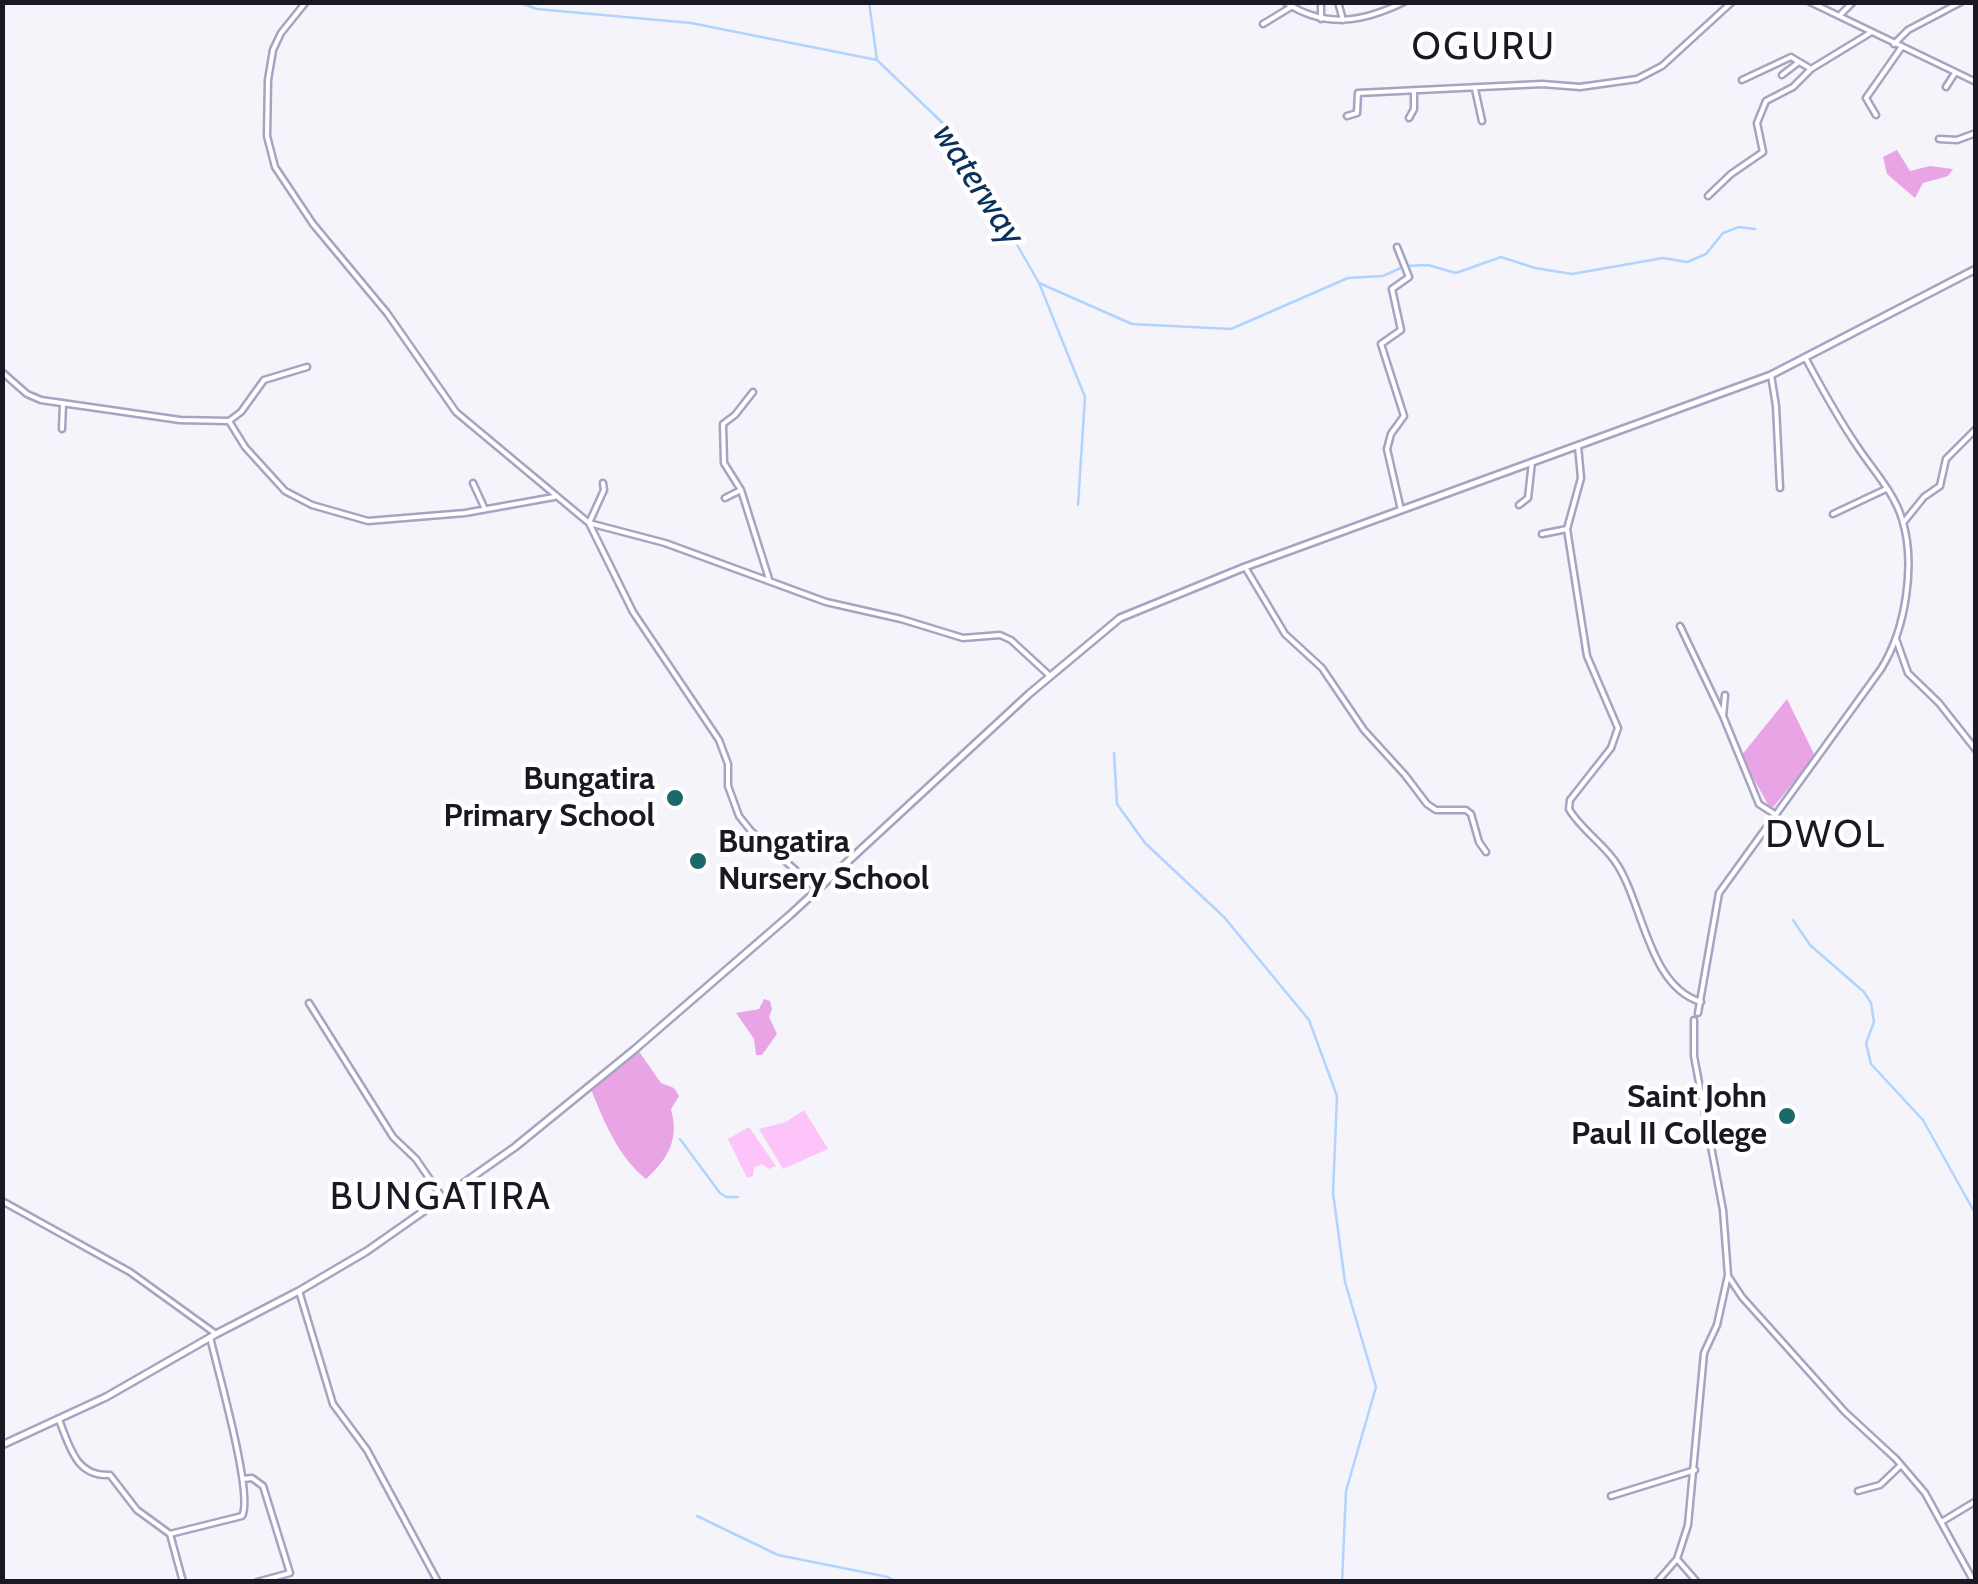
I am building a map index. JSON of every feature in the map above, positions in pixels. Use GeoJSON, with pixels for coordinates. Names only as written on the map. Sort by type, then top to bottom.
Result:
{"type":"FeatureCollection","features":[{"type":"Feature","properties":{"kind":"street"},"geometry":{"type":"LineString","coordinates":[[306,2],[281,33],[268,80],[266,136],[275,167],[313,224],[383,308],[448,402],[589,522],[769,578],[826,602],[901,618],[964,638],[1000,635],[1050,676]]}},
{"type":"Feature","properties":{"kind":"street"},"geometry":{"type":"LineString","coordinates":[[1321,2],[1321,20]]}},
{"type":"Feature","properties":{"kind":"street"},"geometry":{"type":"LineString","coordinates":[[1338,2],[1343,20]]}},
{"type":"Feature","properties":{"kind":"street"},"geometry":{"type":"LineString","coordinates":[[1263,24],[1288,4],[1321,20],[1343,20],[1364,18],[1404,2]]}},
{"type":"Feature","properties":{"kind":"street"},"geometry":{"type":"LineString","coordinates":[[1346,116],[1356,113],[1358,93],[1542,84],[1580,87],[1637,79],[1662,66],[1732,2]]}},
{"type":"Feature","properties":{"kind":"street"},"geometry":{"type":"LineString","coordinates":[[1810,2],[1976,82]]}},
{"type":"Feature","properties":{"kind":"street"},"geometry":{"type":"LineString","coordinates":[[1839,16],[1853,2]]}},
{"type":"Feature","properties":{"kind":"street"},"geometry":{"type":"LineString","coordinates":[[1894,44],[1908,30],[1961,2]]}},
{"type":"Feature","properties":{"kind":"street"},"geometry":{"type":"LineString","coordinates":[[1708,196],[1730,174],[1762,152],[1757,122],[1766,102],[1870,32]]}},
{"type":"Feature","properties":{"kind":"street"},"geometry":{"type":"LineString","coordinates":[[1876,116],[1866,98],[1901,48]]}},
{"type":"Feature","properties":{"kind":"street"},"geometry":{"type":"LineString","coordinates":[[1742,80],[1791,57],[1811,69]]}},
{"type":"Feature","properties":{"kind":"street"},"geometry":{"type":"LineString","coordinates":[[1782,76],[1798,62]]}},
{"type":"Feature","properties":{"kind":"street"},"geometry":{"type":"LineString","coordinates":[[1946,87],[1955,73]]}},
{"type":"Feature","properties":{"kind":"street"},"geometry":{"type":"LineString","coordinates":[[1475,89],[1482,121]]}},
{"type":"Feature","properties":{"kind":"street"},"geometry":{"type":"LineString","coordinates":[[1408,118],[1414,110],[1414,91]]}},
{"type":"Feature","properties":{"kind":"street"},"geometry":{"type":"LineString","coordinates":[[1939,138],[1957,140],[1976,133]]}},
{"type":"Feature","properties":{"kind":"street"},"geometry":{"type":"LineString","coordinates":[[1397,247],[1409,277],[1392,290],[1401,330],[1381,344],[1404,416],[1391,434],[1387,449],[1401,510]]}},
{"type":"Feature","properties":{"kind":"street"},"geometry":{"type":"LineString","coordinates":[[2,1445],[106,1398],[367,1250],[554,1116],[817,889],[1050,676],[1120,618],[1245,567],[1771,376],[1975,271]]}},
{"type":"Feature","properties":{"kind":"street"},"geometry":{"type":"LineString","coordinates":[[1698,1012],[1719,894],[1866,691],[1896,639],[1906,590],[1903,523],[1806,359]]}},
{"type":"Feature","properties":{"kind":"street"},"geometry":{"type":"LineString","coordinates":[[2,372],[34,398],[180,420],[229,421],[242,412],[264,380],[307,366]]}},
{"type":"Feature","properties":{"kind":"street"},"geometry":{"type":"LineString","coordinates":[[1771,376],[1780,488]]}},
{"type":"Feature","properties":{"kind":"street"},"geometry":{"type":"LineString","coordinates":[[753,392],[735,416],[723,424],[724,463],[741,490],[769,578]]}},
{"type":"Feature","properties":{"kind":"street"},"geometry":{"type":"LineString","coordinates":[[62,429],[63,403]]}},
{"type":"Feature","properties":{"kind":"street"},"geometry":{"type":"LineString","coordinates":[[229,421],[264,470],[285,491],[312,505],[368,520],[466,513],[556,497]]}},
{"type":"Feature","properties":{"kind":"street"},"geometry":{"type":"LineString","coordinates":[[1903,523],[1924,497],[1940,486],[1946,459],[1976,429]]}},
{"type":"Feature","properties":{"kind":"street"},"geometry":{"type":"LineString","coordinates":[[1578,445],[1581,478],[1567,529],[1587,656],[1618,728],[1611,748],[1570,800],[1568,809],[1619,869],[1665,972],[1682,992],[1701,1002]]}},
{"type":"Feature","properties":{"kind":"street"},"geometry":{"type":"LineString","coordinates":[[1519,505],[1528,498],[1532,462]]}},
{"type":"Feature","properties":{"kind":"street"},"geometry":{"type":"LineString","coordinates":[[473,484],[484,508]]}},
{"type":"Feature","properties":{"kind":"street"},"geometry":{"type":"LineString","coordinates":[[589,522],[604,490],[603,484]]}},
{"type":"Feature","properties":{"kind":"street"},"geometry":{"type":"LineString","coordinates":[[1833,514],[1886,489]]}},
{"type":"Feature","properties":{"kind":"street"},"geometry":{"type":"LineString","coordinates":[[724,498],[741,490]]}},
{"type":"Feature","properties":{"kind":"street"},"geometry":{"type":"LineString","coordinates":[[589,522],[633,612],[719,740],[728,764],[728,786],[740,816],[751,832],[817,889]]}},
{"type":"Feature","properties":{"kind":"street"},"geometry":{"type":"LineString","coordinates":[[1542,534],[1567,529]]}},
{"type":"Feature","properties":{"kind":"street"},"geometry":{"type":"LineString","coordinates":[[1245,567],[1284,634],[1322,668],[1364,730],[1426,804],[1436,810],[1472,814],[1486,852]]}},
{"type":"Feature","properties":{"kind":"street"},"geometry":{"type":"LineString","coordinates":[[1680,626],[1759,804],[1776,816]]}},
{"type":"Feature","properties":{"kind":"street"},"geometry":{"type":"LineString","coordinates":[[1896,639],[1908,673],[1939,702],[1976,750]]}},
{"type":"Feature","properties":{"kind":"street"},"geometry":{"type":"LineString","coordinates":[[1723,716],[1725,695]]}},
{"type":"Feature","properties":{"kind":"street"},"geometry":{"type":"LineString","coordinates":[[310,1002],[394,1137],[416,1159],[442,1197]]}},
{"type":"Feature","properties":{"kind":"street"},"geometry":{"type":"LineString","coordinates":[[1657,1582],[1678,1559],[1691,1510],[1704,1353],[1716,1326],[1728,1275],[1723,1210],[1694,1056],[1694,1020]]}},
{"type":"Feature","properties":{"kind":"street"},"geometry":{"type":"LineString","coordinates":[[2,1201],[130,1272],[213,1335],[247,1503],[242,1516],[170,1534]]}},
{"type":"Feature","properties":{"kind":"street"},"geometry":{"type":"LineString","coordinates":[[1728,1275],[1742,1297],[1845,1412],[1926,1493],[1974,1582]]}},
{"type":"Feature","properties":{"kind":"street"},"geometry":{"type":"LineString","coordinates":[[299,1290],[333,1404],[367,1450],[438,1582]]}},
{"type":"Feature","properties":{"kind":"street"},"geometry":{"type":"LineString","coordinates":[[59,1420],[77,1462],[90,1474],[115,1479],[136,1510],[170,1534],[182,1582]]}},
{"type":"Feature","properties":{"kind":"street"},"geometry":{"type":"LineString","coordinates":[[1858,1491],[1880,1486],[1901,1465]]}},
{"type":"Feature","properties":{"kind":"street"},"geometry":{"type":"LineString","coordinates":[[1612,1496],[1695,1470]]}},
{"type":"Feature","properties":{"kind":"street"},"geometry":{"type":"LineString","coordinates":[[243,1478],[252,1478],[262,1486],[290,1573],[257,1582]]}},
{"type":"Feature","properties":{"kind":"street"},"geometry":{"type":"LineString","coordinates":[[1943,1521],[1976,1501]]}},
{"type":"Feature","properties":{"kind":"street"},"geometry":{"type":"LineString","coordinates":[[1678,1559],[1697,1582]]}},
{"type":"Feature","properties":{"kind":"shaded area"},"geometry":{"type":"Polygon","coordinates":[[[1897,150],[1910,171],[1930,166],[1953,169],[1948,176],[1923,183],[1915,198],[1887,174],[1883,157],[1897,150]]]}},
{"type":"Feature","properties":{"kind":"shaded area"},"geometry":{"type":"Polygon","coordinates":[[[1787,699],[1815,756],[1771,810],[1741,756],[1787,699]]]}},
{"type":"Feature","properties":{"kind":"shaded area"},"geometry":{"type":"Polygon","coordinates":[[[764,999],[770,1001],[769,1017],[777,1034],[762,1055],[756,1055],[754,1039],[736,1013],[759,1009],[764,999]]]}},
{"type":"Feature","properties":{"kind":"shaded area"},"geometry":{"type":"Polygon","coordinates":[[[638,1050],[661,1083],[674,1088],[679,1096],[671,1109],[674,1130],[670,1147],[646,1179],[620,1149],[591,1089],[638,1050]]]}},
{"type":"Feature","properties":{"kind":"shaded area"},"geometry":{"type":"Polygon","coordinates":[[[804,1110],[828,1149],[783,1169],[759,1129],[786,1122],[804,1110]]]}},
{"type":"Feature","properties":{"kind":"shaded area"},"geometry":{"type":"Polygon","coordinates":[[[749,1127],[776,1166],[769,1169],[762,1164],[747,1178],[728,1139],[749,1127]]]}},
{"type":"Feature","properties":{"kind":"waterway","name":"waterway"},"geometry":{"type":"LineString","coordinates":[[517,2],[537,9],[691,23],[877,60],[953,133],[1039,283],[1085,397],[1078,505]]}},
{"type":"Feature","properties":{"kind":"waterway"},"geometry":{"type":"LineString","coordinates":[[869,2],[877,60]]}},
{"type":"Feature","properties":{"kind":"waterway"},"geometry":{"type":"LineString","coordinates":[[1039,283],[1132,324],[1231,329],[1348,278],[1383,276],[1405,266],[1428,265],[1456,273],[1501,257],[1572,274],[1663,258],[1687,262],[1706,254],[1723,233],[1739,227],[1755,229]]}},
{"type":"Feature","properties":{"kind":"waterway"},"geometry":{"type":"LineString","coordinates":[[1114,753],[1117,804],[1145,843],[1224,917],[1309,1020],[1337,1096],[1333,1193],[1345,1282],[1376,1387],[1346,1491],[1342,1582]]}},
{"type":"Feature","properties":{"kind":"waterway"},"geometry":{"type":"LineString","coordinates":[[1793,920],[1810,945],[1864,992],[1871,1003],[1874,1022],[1866,1043],[1871,1064],[1923,1120],[1976,1215]]}},
{"type":"Feature","properties":{"kind":"waterway"},"geometry":{"type":"LineString","coordinates":[[680,1139],[720,1193],[738,1197]]}},
{"type":"Feature","properties":{"kind":"waterway"},"geometry":{"type":"LineString","coordinates":[[697,1516],[778,1555],[888,1577],[896,1582]]}},
{"type":"Feature","properties":{"kind":"place","name":"Bungatira Primary School"},"geometry":{"type":"Point","coordinates":[675,798]}},
{"type":"Feature","properties":{"kind":"place","name":"Bungatira Nursery School"},"geometry":{"type":"Point","coordinates":[698,861]}},
{"type":"Feature","properties":{"kind":"place","name":"Saint John Paul II College"},"geometry":{"type":"Point","coordinates":[1787,1116]}},
{"type":"Feature","properties":{"kind":"district","name":"OGURU"},"geometry":{"type":"Point","coordinates":[1484,48]}},
{"type":"Feature","properties":{"kind":"district","name":"DWOL"},"geometry":{"type":"Point","coordinates":[1826,836]}},
{"type":"Feature","properties":{"kind":"district","name":"BUNGATIRA"},"geometry":{"type":"Point","coordinates":[441,1198]}}]}
